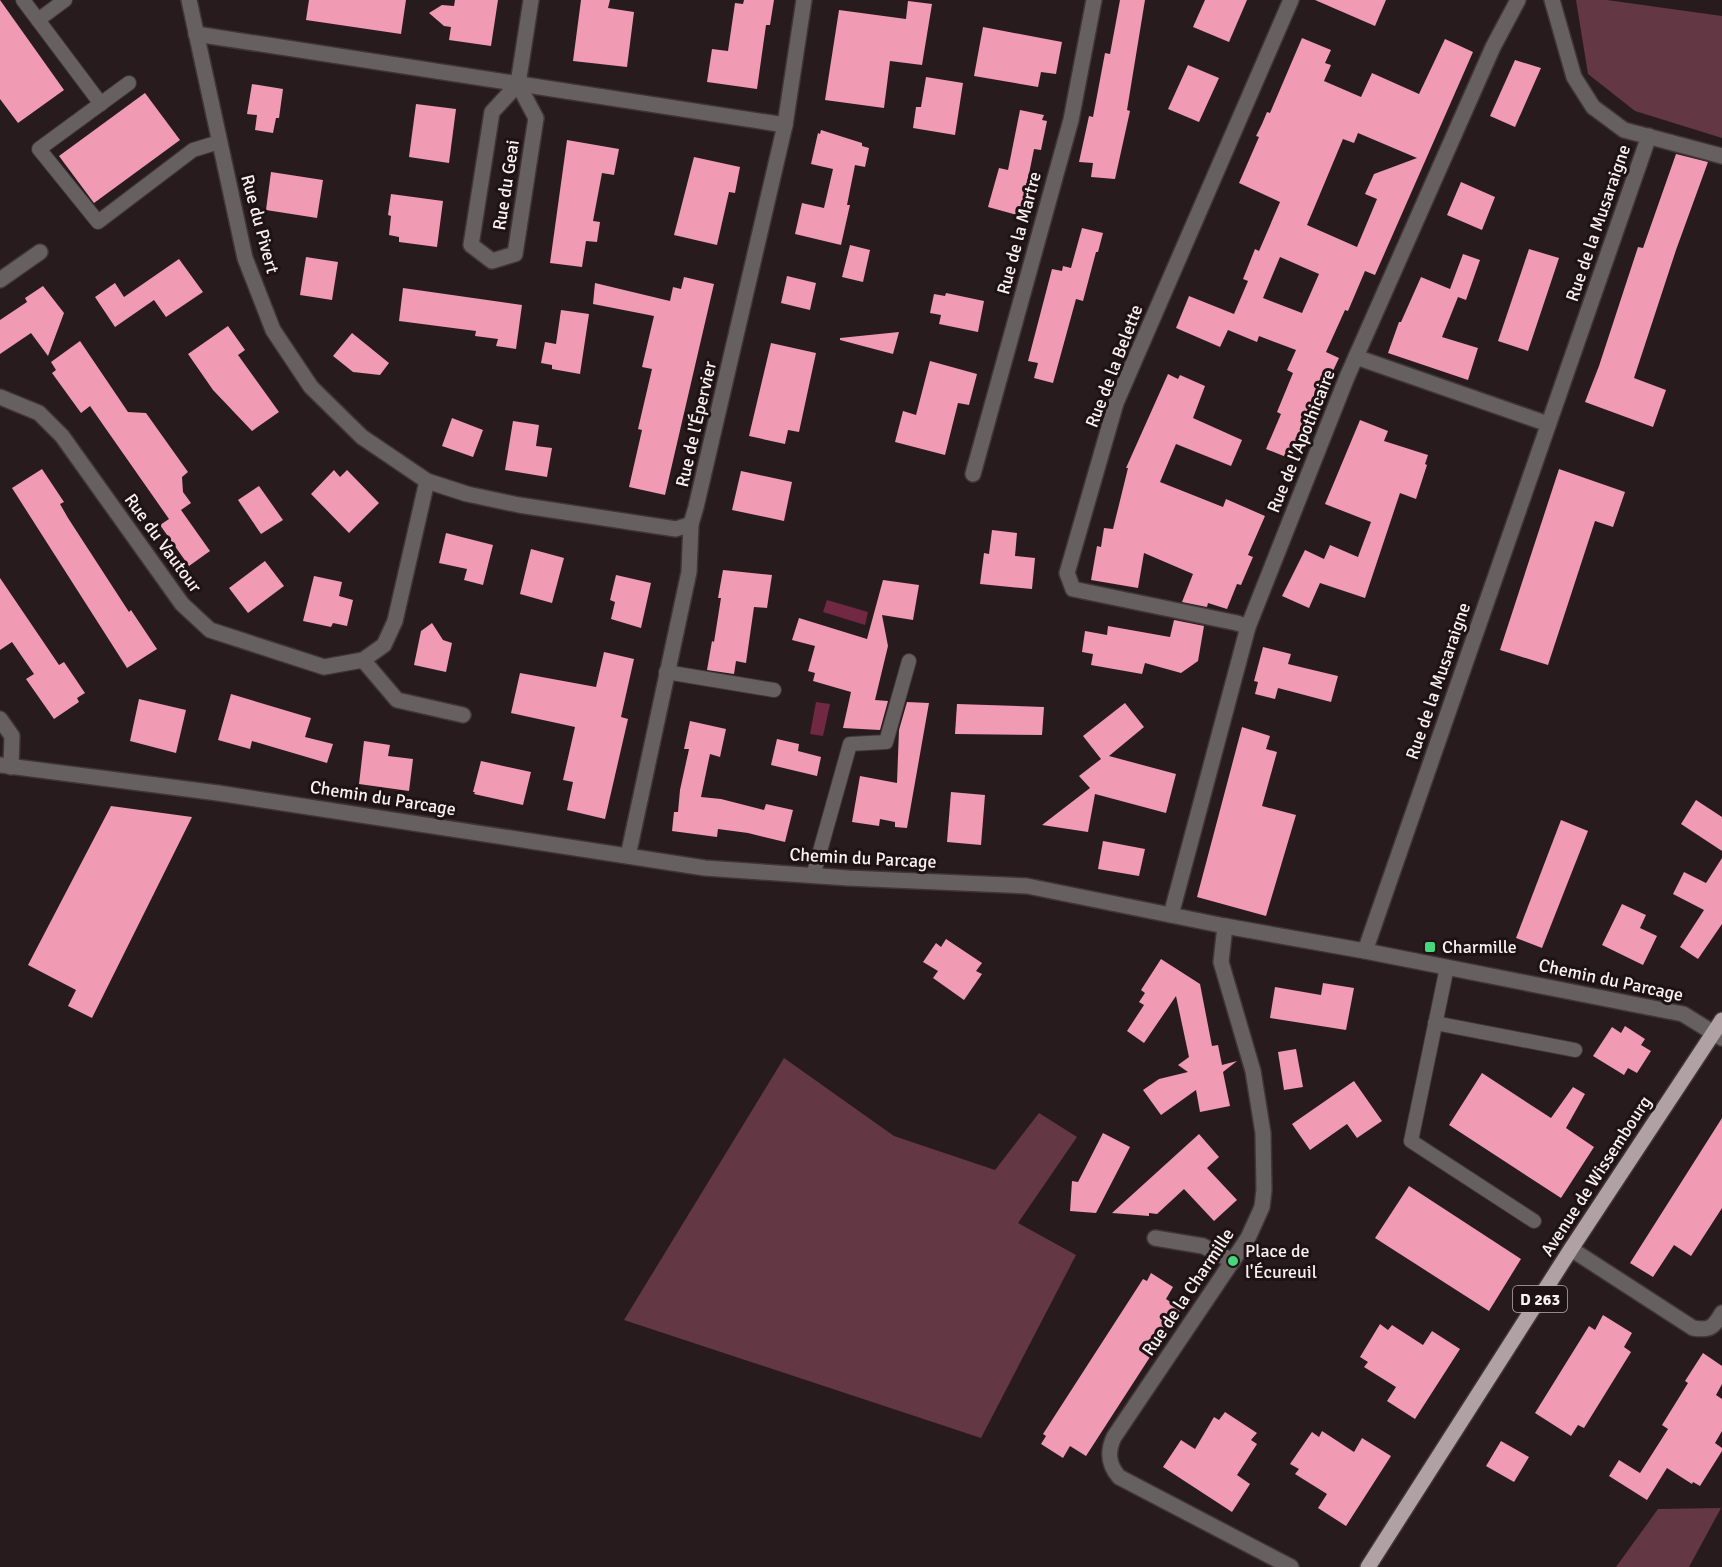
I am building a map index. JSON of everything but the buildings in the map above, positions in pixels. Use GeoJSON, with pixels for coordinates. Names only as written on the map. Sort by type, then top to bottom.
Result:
{"type":"FeatureCollection","features":[{"type":"Feature","properties":{"kind":"main road","name":"Avenue de Wissembourg"},"geometry":{"type":"LineString","coordinates":[[1368,1567],[1571,1249],[1719,1030]]}},
{"type":"Feature","properties":{"kind":"street","name":"Rue du Pivert"},"geometry":{"type":"LineString","coordinates":[[189,0],[245,258],[273,330],[311,387],[362,437],[427,481],[467,494],[519,505],[676,529],[691,524]]}},
{"type":"Feature","properties":{"kind":"street"},"geometry":{"type":"LineString","coordinates":[[518,84],[531,0]]}},
{"type":"Feature","properties":{"kind":"street","name":"Rue de l'Épervier"},"geometry":{"type":"LineString","coordinates":[[628,856],[689,572],[691,524],[785,125],[804,0]]}},
{"type":"Feature","properties":{"kind":"street","name":"Rue de la Martre"},"geometry":{"type":"LineString","coordinates":[[973,474],[1071,120],[1094,0]]}},
{"type":"Feature","properties":{"kind":"street","name":"Rue de la Belette"},"geometry":{"type":"LineString","coordinates":[[1248,627],[1072,589],[1067,573],[1116,403],[1291,0]]}},
{"type":"Feature","properties":{"kind":"street","name":"Rue de l'Apothicaire"},"geometry":{"type":"LineString","coordinates":[[1171,915],[1248,627],[1356,357],[1493,47],[1518,0]]}},
{"type":"Feature","properties":{"kind":"street"},"geometry":{"type":"LineString","coordinates":[[1552,0],[1574,77],[1593,106],[1624,130],[1722,156]]}},
{"type":"Feature","properties":{"kind":"street"},"geometry":{"type":"LineString","coordinates":[[196,34],[785,125]]}},
{"type":"Feature","properties":{"kind":"street","name":"Rue du Geai"},"geometry":{"type":"LineString","coordinates":[[518,84],[536,118],[515,254],[492,261],[471,245],[492,112],[518,84]]}},
{"type":"Feature","properties":{"kind":"street","name":"Rue de la Musaraigne"},"geometry":{"type":"LineString","coordinates":[[1365,951],[1649,136]]}},
{"type":"Feature","properties":{"kind":"street"},"geometry":{"type":"LineString","coordinates":[[0,280],[40,252]]}},
{"type":"Feature","properties":{"kind":"street"},"geometry":{"type":"LineString","coordinates":[[1356,357],[1548,424]]}},
{"type":"Feature","properties":{"kind":"street","name":"Rue du Vautour"},"geometry":{"type":"LineString","coordinates":[[0,397],[39,413],[62,436],[182,604],[210,630],[324,667],[363,660],[384,645],[395,621],[427,481]]}},
{"type":"Feature","properties":{"kind":"street"},"geometry":{"type":"LineString","coordinates":[[363,660],[397,700],[463,715]]}},
{"type":"Feature","properties":{"kind":"street"},"geometry":{"type":"LineString","coordinates":[[0,719],[12,736],[6,766]]}},
{"type":"Feature","properties":{"kind":"street","name":"Chemin du Parcage"},"geometry":{"type":"LineString","coordinates":[[6,766],[218,793],[705,868],[813,876],[1027,886],[1683,1014],[1719,1030]]}},
{"type":"Feature","properties":{"kind":"street","name":"Rue de la Charmille"},"geometry":{"type":"LineString","coordinates":[[1225,926],[1221,962],[1253,1071],[1263,1133],[1262,1207],[1258,1220],[1233,1261],[1114,1437],[1109,1448],[1109,1458],[1111,1468],[1119,1477],[1291,1567]]}},
{"type":"Feature","properties":{"kind":"street"},"geometry":{"type":"LineString","coordinates":[[1155,1238],[1203,1246],[1233,1261]]}},
{"type":"Feature","properties":{"kind":"street"},"geometry":{"type":"LineString","coordinates":[[1571,1249],[1693,1328],[1704,1330],[1715,1325],[1722,1313]]}},
{"type":"Feature","properties":{"kind":"lane"},"geometry":{"type":"LineString","coordinates":[[23,0],[101,104]]}},
{"type":"Feature","properties":{"kind":"lane"},"geometry":{"type":"LineString","coordinates":[[38,20],[64,0]]}},
{"type":"Feature","properties":{"kind":"lane"},"geometry":{"type":"LineString","coordinates":[[129,83],[39,149],[98,222],[193,150],[219,142]]}},
{"type":"Feature","properties":{"kind":"lane"},"geometry":{"type":"LineString","coordinates":[[813,876],[850,744],[886,742],[909,661]]}},
{"type":"Feature","properties":{"kind":"lane"},"geometry":{"type":"LineString","coordinates":[[666,672],[774,690]]}},
{"type":"Feature","properties":{"kind":"lane"},"geometry":{"type":"LineString","coordinates":[[1447,967],[1411,1141],[1534,1221]]}},
{"type":"Feature","properties":{"kind":"lane"},"geometry":{"type":"LineString","coordinates":[[1435,1023],[1575,1050]]}},
{"type":"Feature","properties":{"kind":"shaded area"},"geometry":{"type":"Polygon","coordinates":[[[1576,0],[1607,0],[1722,16],[1722,138],[1635,111],[1588,74],[1576,0]]]}},
{"type":"Feature","properties":{"kind":"shaded area"},"geometry":{"type":"Polygon","coordinates":[[[827,600],[868,612],[865,625],[823,612],[827,600]]]}},
{"type":"Feature","properties":{"kind":"shaded area"},"geometry":{"type":"Polygon","coordinates":[[[816,702],[830,704],[823,736],[810,734],[816,702]]]}},
{"type":"Feature","properties":{"kind":"shaded area"},"geometry":{"type":"Polygon","coordinates":[[[784,1058],[894,1136],[995,1170],[1039,1113],[1077,1137],[1018,1223],[1076,1255],[981,1438],[624,1320],[784,1058]]]}},
{"type":"Feature","properties":{"kind":"shaded area"},"geometry":{"type":"Polygon","coordinates":[[[1721,1508],[1689,1567],[1616,1567],[1658,1509],[1721,1508]]]}},
{"type":"Feature","properties":{"kind":"place","name":"Charmille"},"geometry":{"type":"Point","coordinates":[1430,947]}},
{"type":"Feature","properties":{"kind":"place","name":"Place de l'Écureuil"},"geometry":{"type":"Point","coordinates":[1233,1261]}}]}
